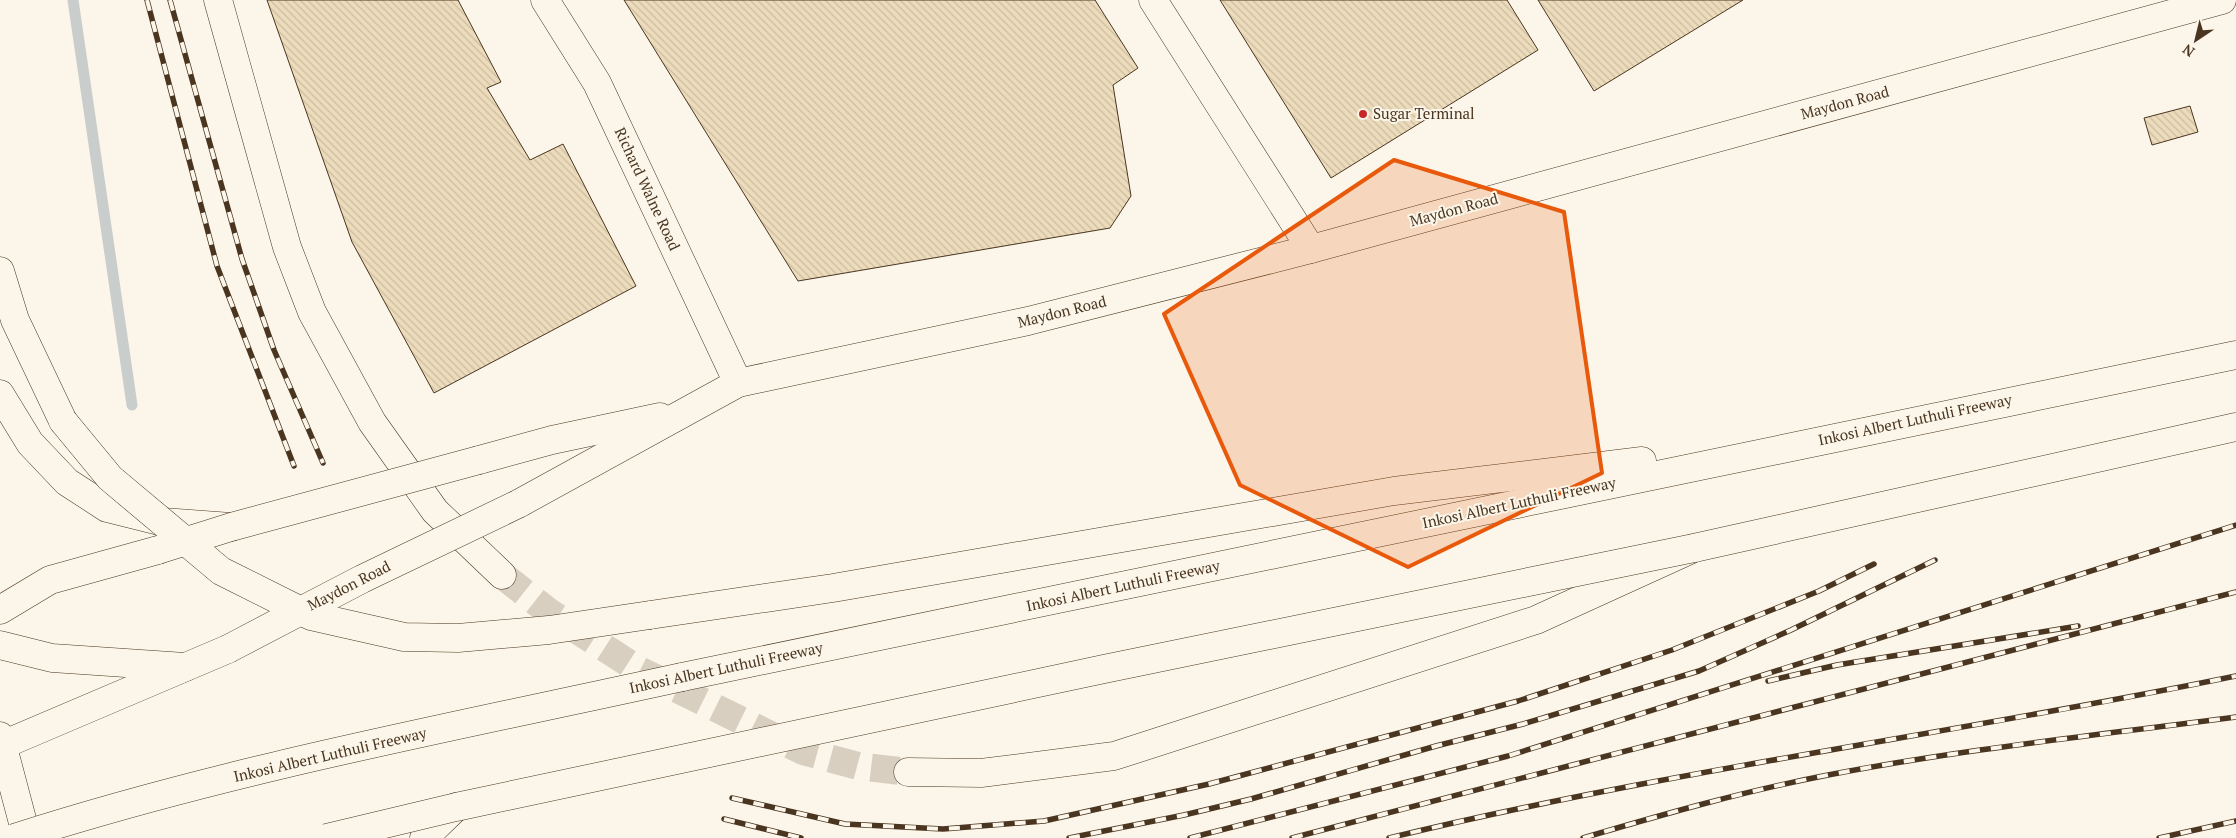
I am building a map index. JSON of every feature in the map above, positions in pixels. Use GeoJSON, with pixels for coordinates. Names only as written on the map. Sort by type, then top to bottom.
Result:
{"type":"FeatureCollection","features":[{"type":"Feature","properties":{"kind":"main road","name":"Richard Walne Road"},"geometry":{"type":"LineString","coordinates":[[546,0],[597,83],[738,383]]}},
{"type":"Feature","properties":{"kind":"main road"},"geometry":{"type":"LineString","coordinates":[[1153,0],[1311,250]]}},
{"type":"Feature","properties":{"kind":"main road","name":"Maydon Road"},"geometry":{"type":"LineString","coordinates":[[1,742],[228,649],[362,579],[518,504],[738,383],[1028,321],[1311,250],[2222,0]]}},
{"type":"Feature","properties":{"kind":"main road"},"geometry":{"type":"LineString","coordinates":[[219,1],[287,246],[312,312],[372,422],[435,511],[502,575]]}},
{"type":"Feature","properties":{"kind":"main road"},"geometry":{"type":"LineString","coordinates":[[0,272],[15,320],[63,422],[110,478],[221,571],[311,616],[404,637],[458,638],[522,633],[641,617],[833,588],[1394,491],[1814,441]]}},
{"type":"Feature","properties":{"kind":"main road","name":"Inkosi Albert Luthuli Freeway"},"geometry":{"type":"LineString","coordinates":[[14,838],[70,820],[238,775],[682,677],[2236,355]]}},
{"type":"Feature","properties":{"kind":"main road"},"geometry":{"type":"LineString","coordinates":[[0,394],[30,443],[67,482],[108,508],[163,522],[231,527]]}},
{"type":"Feature","properties":{"kind":"main road","name":"Maydon Road"},"geometry":{"type":"LineString","coordinates":[[0,610],[50,580],[158,550],[231,527],[552,440],[686,412]]}},
{"type":"Feature","properties":{"kind":"main road"},"geometry":{"type":"LineString","coordinates":[[326,838],[456,807],[1104,669],[1694,548],[2236,427]]}},
{"type":"Feature","properties":{"kind":"main road"},"geometry":{"type":"LineString","coordinates":[[908,772],[982,773],[1114,756],[1536,620],[1694,548]]}},
{"type":"Feature","properties":{"kind":"main road"},"geometry":{"type":"LineString","coordinates":[[0,645],[52,658],[186,667]]}},
{"type":"Feature","properties":{"kind":"main road"},"geometry":{"type":"LineString","coordinates":[[1,742],[27,838]]}},
{"type":"Feature","properties":{"kind":"main road"},"geometry":{"type":"LineString","coordinates":[[424,838],[456,807]]}},
{"type":"Feature","properties":{"kind":"highlighted area"},"geometry":{"type":"Polygon","coordinates":[[[1394,160],[1564,212],[1602,473],[1408,567],[1240,485],[1164,314],[1394,160]]]}},
{"type":"Feature","properties":{"kind":"building"},"geometry":{"type":"Polygon","coordinates":[[[267,0],[458,0],[501,82],[487,88],[530,160],[563,144],[636,286],[434,393],[352,242],[267,0]]]}},
{"type":"Feature","properties":{"kind":"building"},"geometry":{"type":"Polygon","coordinates":[[[624,0],[1095,0],[1138,68],[1113,85],[1131,196],[1110,228],[798,281],[624,0]]]}},
{"type":"Feature","properties":{"kind":"building","name":"Sugar Terminal"},"geometry":{"type":"Polygon","coordinates":[[[1220,0],[1507,0],[1538,50],[1331,178],[1220,0]]]}},
{"type":"Feature","properties":{"kind":"building"},"geometry":{"type":"Polygon","coordinates":[[[1538,0],[1743,0],[1594,91],[1538,0]]]}},
{"type":"Feature","properties":{"kind":"building"},"geometry":{"type":"Polygon","coordinates":[[[2190,106],[2198,132],[2152,145],[2144,118],[2190,106]]]}},
{"type":"Feature","properties":{"kind":"waterway"},"geometry":{"type":"LineString","coordinates":[[73,0],[132,405]]}},
{"type":"Feature","properties":{"kind":"tunnel"},"geometry":{"type":"LineString","coordinates":[[502,575],[549,612],[639,670],[803,751],[858,766],[908,772]]}},
{"type":"Feature","properties":{"kind":"railway"},"geometry":{"type":"LineString","coordinates":[[147,0],[217,266],[294,466]]}},
{"type":"Feature","properties":{"kind":"railway"},"geometry":{"type":"LineString","coordinates":[[170,0],[242,259],[274,350],[323,463]]}},
{"type":"Feature","properties":{"kind":"railway"},"geometry":{"type":"LineString","coordinates":[[1190,838],[1508,756],[2236,525]]}},
{"type":"Feature","properties":{"kind":"railway"},"geometry":{"type":"LineString","coordinates":[[1069,838],[1184,815],[1251,799],[1436,746],[1523,724],[1699,671],[1791,630],[1935,560]]}},
{"type":"Feature","properties":{"kind":"railway"},"geometry":{"type":"LineString","coordinates":[[732,798],[845,824],[943,829],[1044,821],[1209,784],[1518,701],[1672,650],[1819,591],[1874,564]]}},
{"type":"Feature","properties":{"kind":"railway"},"geometry":{"type":"LineString","coordinates":[[1292,838],[2236,592]]}},
{"type":"Feature","properties":{"kind":"railway"},"geometry":{"type":"LineString","coordinates":[[1768,681],[1837,665],[2078,626]]}},
{"type":"Feature","properties":{"kind":"railway"},"geometry":{"type":"LineString","coordinates":[[1389,838],[1600,792],[2130,697],[2236,676]]}},
{"type":"Feature","properties":{"kind":"railway"},"geometry":{"type":"LineString","coordinates":[[1583,838],[1766,788],[1828,775],[1981,750],[2236,717]]}},
{"type":"Feature","properties":{"kind":"railway"},"geometry":{"type":"LineString","coordinates":[[724,819],[801,838]]}},
{"type":"Feature","properties":{"kind":"railway"},"geometry":{"type":"LineString","coordinates":[[2159,838],[2236,821]]}},
{"type":"Feature","properties":{"kind":"place","name":"Sugar Terminal"},"geometry":{"type":"Point","coordinates":[1363,114]}}]}
